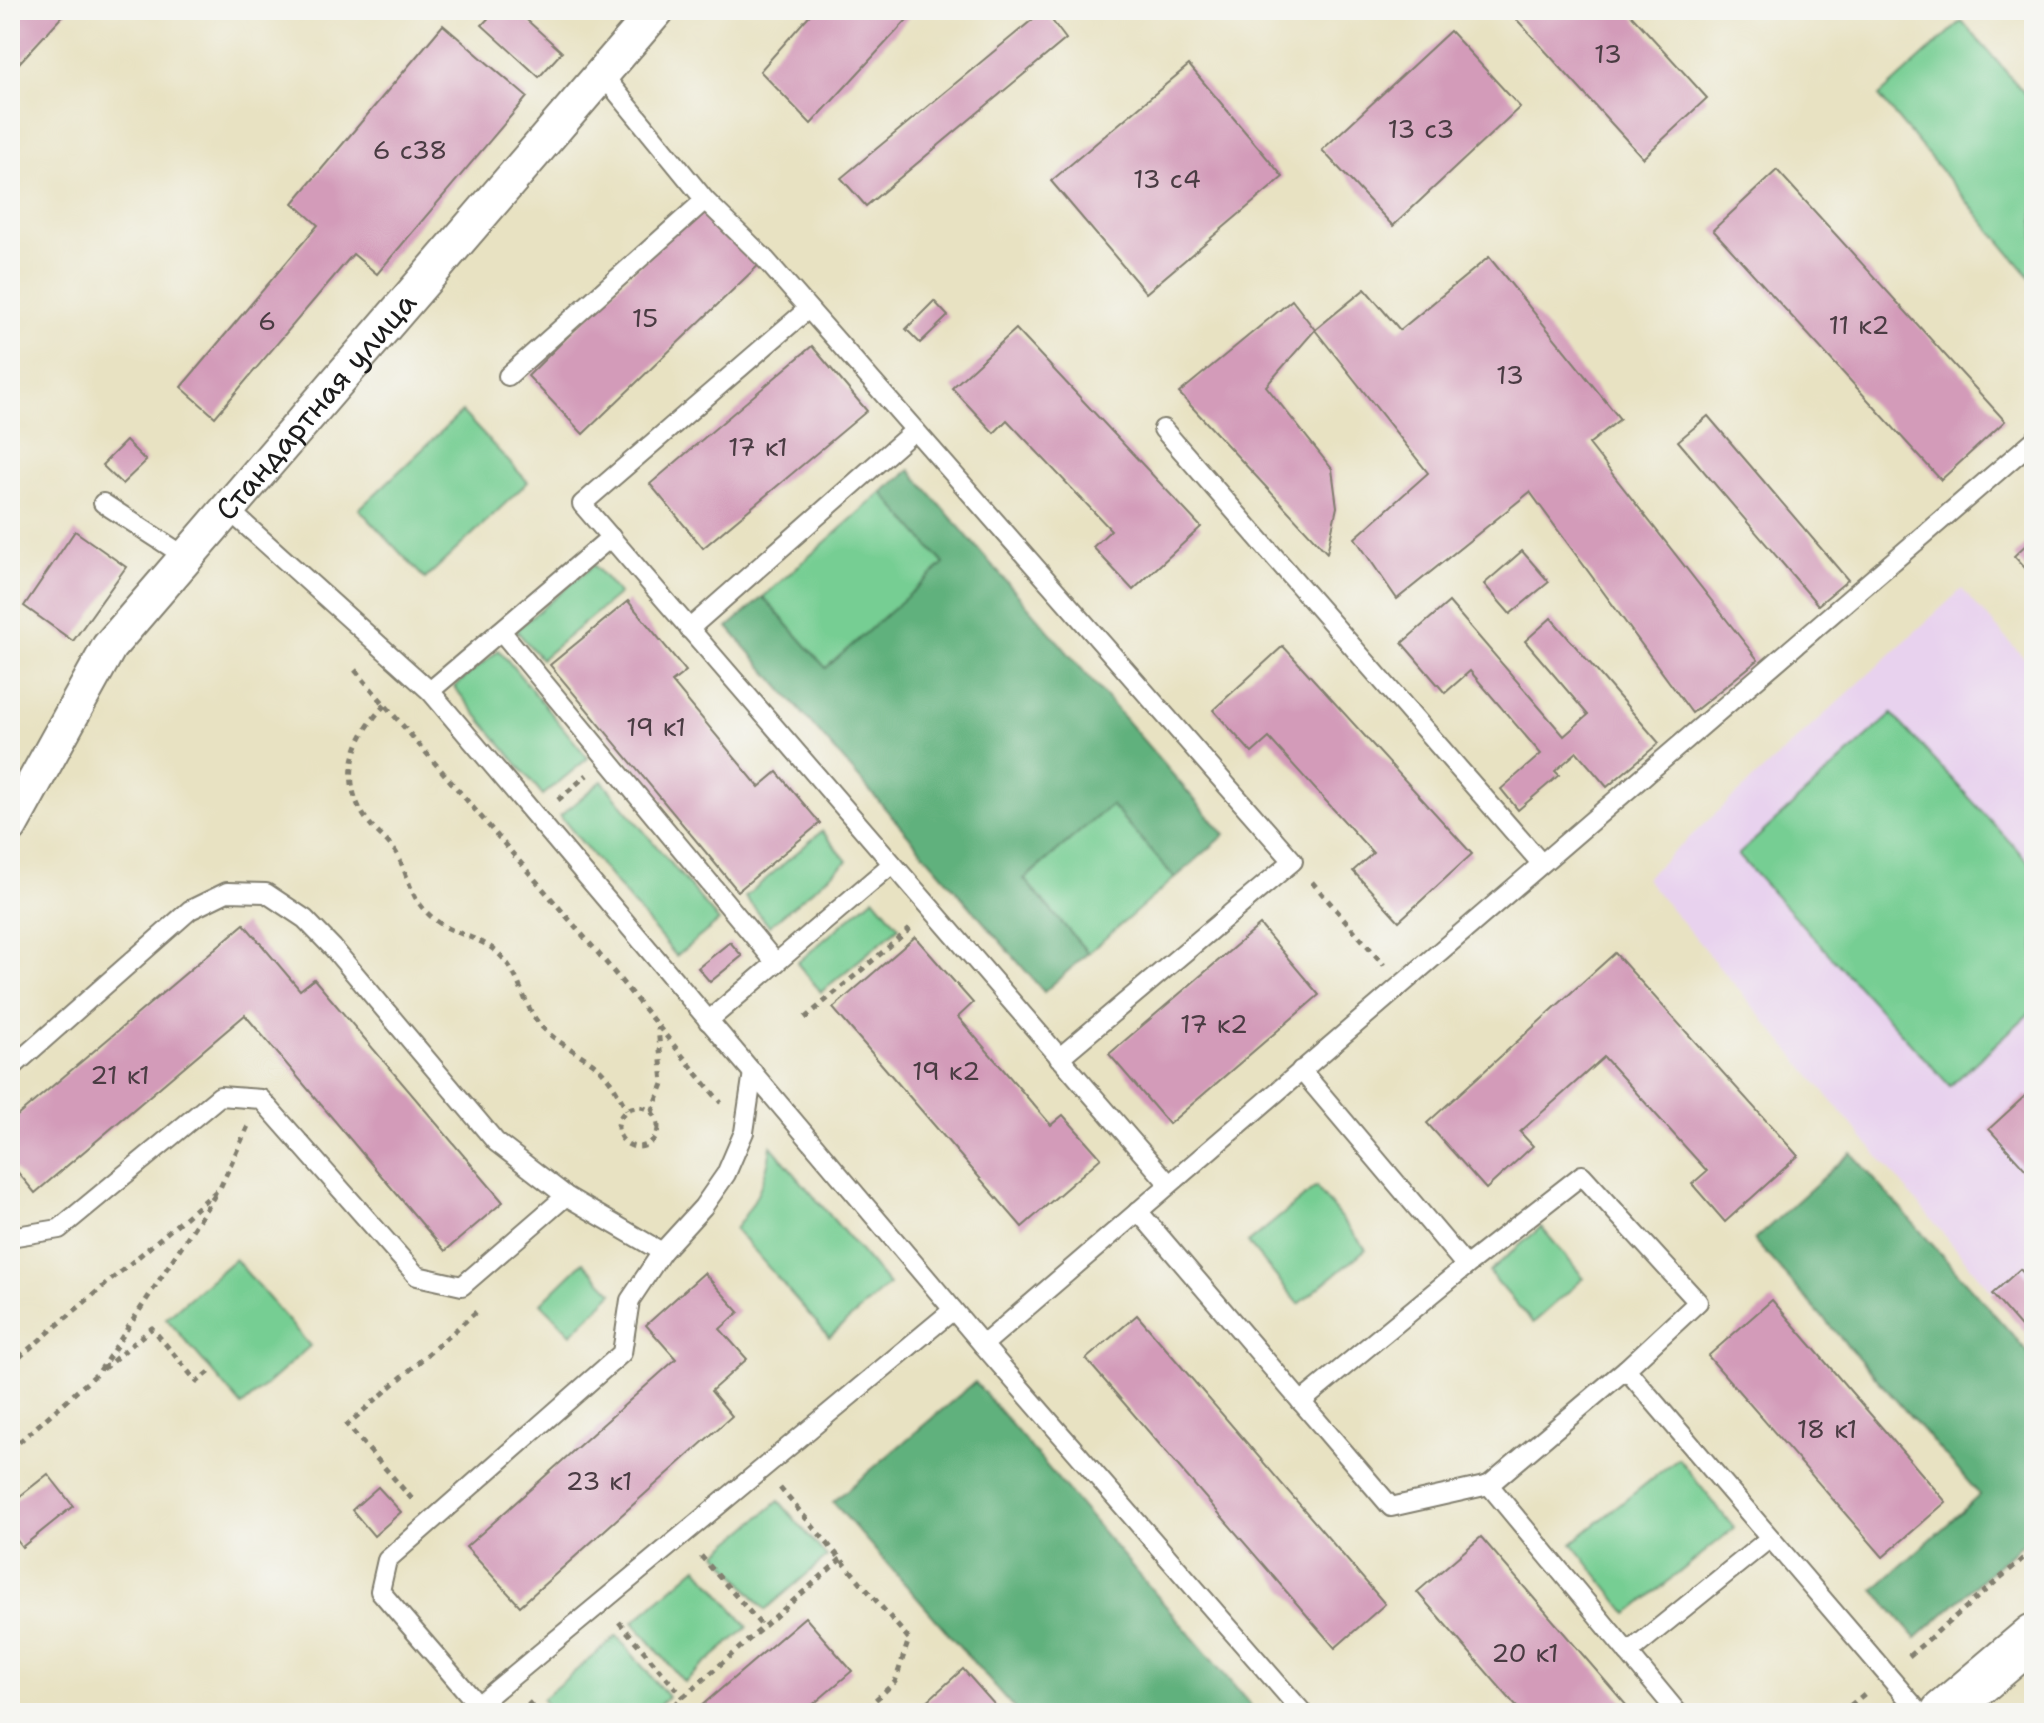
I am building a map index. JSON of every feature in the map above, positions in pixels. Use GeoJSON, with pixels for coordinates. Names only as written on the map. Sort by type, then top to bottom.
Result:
{"type":"FeatureCollection","features":[{"type":"Feature","properties":{"kind":"main road"},"geometry":{"type":"LineString","coordinates":[[1943,1713],[2034,1636]]}},
{"type":"Feature","properties":{"kind":"street","name":"Стандартная улица"},"geometry":{"type":"LineString","coordinates":[[10,826],[109,647],[657,10]]}},
{"type":"Feature","properties":{"kind":"lane"},"geometry":{"type":"LineString","coordinates":[[602,74],[705,200],[765,259],[1293,861],[1059,1058]]}},
{"type":"Feature","properties":{"kind":"lane"},"geometry":{"type":"LineString","coordinates":[[508,376],[705,200]]}},
{"type":"Feature","properties":{"kind":"lane"},"geometry":{"type":"LineString","coordinates":[[808,309],[582,504],[1169,1184]]}},
{"type":"Feature","properties":{"kind":"lane"},"geometry":{"type":"LineString","coordinates":[[1163,429],[1541,863]]}},
{"type":"Feature","properties":{"kind":"lane"},"geometry":{"type":"LineString","coordinates":[[689,629],[915,430]]}},
{"type":"Feature","properties":{"kind":"lane"},"geometry":{"type":"LineString","coordinates":[[983,1345],[2034,440]]}},
{"type":"Feature","properties":{"kind":"lane"},"geometry":{"type":"LineString","coordinates":[[103,503],[186,557]]}},
{"type":"Feature","properties":{"kind":"lane"},"geometry":{"type":"LineString","coordinates":[[228,509],[430,691],[953,1310],[1303,1713]]}},
{"type":"Feature","properties":{"kind":"lane"},"geometry":{"type":"LineString","coordinates":[[430,691],[611,537]]}},
{"type":"Feature","properties":{"kind":"lane"},"geometry":{"type":"LineString","coordinates":[[501,631],[776,963]]}},
{"type":"Feature","properties":{"kind":"lane"},"geometry":{"type":"LineString","coordinates":[[708,1021],[892,864]]}},
{"type":"Feature","properties":{"kind":"lane"},"geometry":{"type":"LineString","coordinates":[[10,1069],[190,910],[227,892],[266,893],[305,919],[333,948],[496,1142],[566,1196],[662,1252]]}},
{"type":"Feature","properties":{"kind":"lane"},"geometry":{"type":"LineString","coordinates":[[1301,1070],[1466,1266]]}},
{"type":"Feature","properties":{"kind":"lane"},"geometry":{"type":"LineString","coordinates":[[753,1072],[744,1132],[719,1185],[662,1252],[630,1300],[622,1353],[387,1560],[380,1591],[480,1709],[762,1467],[953,1310]]}},
{"type":"Feature","properties":{"kind":"lane"},"geometry":{"type":"LineString","coordinates":[[10,1237],[59,1229],[220,1096],[261,1099],[417,1276],[462,1286],[566,1196]]}},
{"type":"Feature","properties":{"kind":"lane"},"geometry":{"type":"LineString","coordinates":[[1138,1211],[1301,1402],[1391,1507],[1489,1485],[1626,1369],[1698,1302],[1582,1175],[1301,1402]]}},
{"type":"Feature","properties":{"kind":"lane"},"geometry":{"type":"LineString","coordinates":[[1626,1369],[1920,1713]]}},
{"type":"Feature","properties":{"kind":"lane"},"geometry":{"type":"LineString","coordinates":[[1489,1485],[1678,1713]]}},
{"type":"Feature","properties":{"kind":"lane"},"geometry":{"type":"LineString","coordinates":[[1628,1653],[1770,1538]]}},
{"type":"Feature","properties":{"kind":"path"},"geometry":{"type":"LineString","coordinates":[[355,670],[744,1132]]}},
{"type":"Feature","properties":{"kind":"path"},"geometry":{"type":"LineString","coordinates":[[385,705],[360,736],[352,756],[350,780],[357,804],[398,854],[410,891],[423,909],[438,922],[487,943],[504,959],[537,1022],[556,1041],[597,1066],[614,1085],[627,1110]]}},
{"type":"Feature","properties":{"kind":"path"},"geometry":{"type":"LineString","coordinates":[[537,817],[606,759]]}},
{"type":"Feature","properties":{"kind":"path"},"geometry":{"type":"LineString","coordinates":[[1293,861],[1400,984]]}},
{"type":"Feature","properties":{"kind":"path"},"geometry":{"type":"LineString","coordinates":[[805,1018],[932,911]]}},
{"type":"Feature","properties":{"kind":"path"},"geometry":{"type":"LineString","coordinates":[[652,1112],[640,1106],[627,1110],[619,1120],[619,1133],[627,1143],[639,1147],[652,1142],[659,1131],[652,1112],[663,1084],[658,1027]]}},
{"type":"Feature","properties":{"kind":"path"},"geometry":{"type":"LineString","coordinates":[[99,1372],[220,1188],[261,1099]]}},
{"type":"Feature","properties":{"kind":"path"},"geometry":{"type":"LineString","coordinates":[[10,1365],[220,1188]]}},
{"type":"Feature","properties":{"kind":"path"},"geometry":{"type":"LineString","coordinates":[[431,1521],[347,1425],[487,1303]]}},
{"type":"Feature","properties":{"kind":"path"},"geometry":{"type":"LineString","coordinates":[[10,1450],[152,1328],[197,1382],[212,1370]]}},
{"type":"Feature","properties":{"kind":"path"},"geometry":{"type":"LineString","coordinates":[[762,1467],[909,1639],[895,1682],[861,1713]]}},
{"type":"Feature","properties":{"kind":"path"},"geometry":{"type":"LineString","coordinates":[[1841,1713],[2034,1549]]}},
{"type":"Feature","properties":{"kind":"path"},"geometry":{"type":"LineString","coordinates":[[699,1554],[763,1627]]}},
{"type":"Feature","properties":{"kind":"path"},"geometry":{"type":"LineString","coordinates":[[665,1713],[841,1559]]}},
{"type":"Feature","properties":{"kind":"path"},"geometry":{"type":"LineString","coordinates":[[618,1621],[683,1697]]}},
{"type":"Feature","properties":{"kind":"path"},"geometry":{"type":"LineString","coordinates":[[525,1699],[538,1713]]}},
{"type":"Feature","properties":{"kind":"shaded area"},"geometry":{"type":"Polygon","coordinates":[[[1962,589],[2034,669],[2034,1342],[1645,878],[1962,589]]]}},
{"type":"Feature","properties":{"kind":"green space"},"geometry":{"type":"Polygon","coordinates":[[[1962,21],[2034,104],[2034,282],[1879,96],[1962,21]]]}},
{"type":"Feature","properties":{"kind":"green space"},"geometry":{"type":"Polygon","coordinates":[[[462,412],[528,482],[425,579],[359,509],[462,412]]]}},
{"type":"Feature","properties":{"kind":"green space"},"geometry":{"type":"Polygon","coordinates":[[[910,470],[1225,835],[1175,878],[1111,805],[1024,879],[1088,953],[1044,992],[728,627],[763,597],[826,668],[944,564],[882,492],[910,470]]]}},
{"type":"Feature","properties":{"kind":"green space"},"geometry":{"type":"Polygon","coordinates":[[[882,492],[945,564],[825,669],[763,597],[882,492]]]}},
{"type":"Feature","properties":{"kind":"green space"},"geometry":{"type":"Polygon","coordinates":[[[594,565],[619,594],[541,659],[516,630],[594,565]]]}},
{"type":"Feature","properties":{"kind":"green space"},"geometry":{"type":"Polygon","coordinates":[[[499,650],[588,758],[543,795],[454,687],[499,650]]]}},
{"type":"Feature","properties":{"kind":"green space"},"geometry":{"type":"Polygon","coordinates":[[[1892,714],[2034,868],[2034,1009],[1950,1086],[1738,855],[1892,714]]]}},
{"type":"Feature","properties":{"kind":"green space"},"geometry":{"type":"Polygon","coordinates":[[[602,781],[719,921],[676,956],[560,816],[602,781]]]}},
{"type":"Feature","properties":{"kind":"green space"},"geometry":{"type":"Polygon","coordinates":[[[1111,804],[1175,878],[1088,953],[1024,880],[1111,804]]]}},
{"type":"Feature","properties":{"kind":"green space"},"geometry":{"type":"Polygon","coordinates":[[[822,831],[847,861],[769,926],[745,897],[822,831]]]}},
{"type":"Feature","properties":{"kind":"green space"},"geometry":{"type":"Polygon","coordinates":[[[874,897],[899,927],[821,992],[797,963],[874,897]]]}},
{"type":"Feature","properties":{"kind":"green space"},"geometry":{"type":"Polygon","coordinates":[[[771,1146],[889,1285],[829,1337],[735,1229],[759,1190],[771,1146]]]}},
{"type":"Feature","properties":{"kind":"green space"},"geometry":{"type":"Polygon","coordinates":[[[1851,1153],[2034,1359],[2034,1533],[1916,1638],[1874,1590],[1980,1495],[1754,1240],[1851,1153]]]}},
{"type":"Feature","properties":{"kind":"green space"},"geometry":{"type":"Polygon","coordinates":[[[1316,1187],[1366,1249],[1299,1304],[1248,1243],[1316,1187]]]}},
{"type":"Feature","properties":{"kind":"green space"},"geometry":{"type":"Polygon","coordinates":[[[1541,1227],[1584,1278],[1533,1323],[1489,1272],[1541,1227]]]}},
{"type":"Feature","properties":{"kind":"green space"},"geometry":{"type":"Polygon","coordinates":[[[235,1259],[310,1346],[242,1406],[166,1318],[235,1259]]]}},
{"type":"Feature","properties":{"kind":"green space"},"geometry":{"type":"Polygon","coordinates":[[[583,1262],[613,1293],[571,1334],[541,1303],[583,1262]]]}},
{"type":"Feature","properties":{"kind":"green space"},"geometry":{"type":"Polygon","coordinates":[[[975,1382],[1257,1713],[1018,1713],[833,1502],[975,1382]]]}},
{"type":"Feature","properties":{"kind":"green space"},"geometry":{"type":"Polygon","coordinates":[[[1678,1458],[1734,1528],[1628,1614],[1572,1543],[1678,1458]]]}},
{"type":"Feature","properties":{"kind":"green space"},"geometry":{"type":"Polygon","coordinates":[[[779,1501],[827,1557],[765,1610],[717,1553],[779,1501]]]}},
{"type":"Feature","properties":{"kind":"green space"},"geometry":{"type":"Polygon","coordinates":[[[697,1567],[748,1627],[684,1682],[633,1622],[697,1567]]]}},
{"type":"Feature","properties":{"kind":"green space"},"geometry":{"type":"Polygon","coordinates":[[[617,1636],[668,1697],[649,1713],[554,1713],[542,1699],[617,1636]]]}},
{"type":"Feature","properties":{"kind":"building"},"geometry":{"type":"Polygon","coordinates":[[[10,10],[68,10],[10,73],[10,10]]]}},
{"type":"Feature","properties":{"kind":"building"},"geometry":{"type":"Polygon","coordinates":[[[496,10],[516,10],[562,52],[539,77],[482,25],[496,10]]]}},
{"type":"Feature","properties":{"kind":"building"},"geometry":{"type":"Polygon","coordinates":[[[814,10],[916,10],[811,124],[760,71],[814,10]]]}},
{"type":"Feature","properties":{"kind":"building"},"geometry":{"type":"Polygon","coordinates":[[[1044,10],[1066,39],[866,206],[841,178],[1044,10]]]}},
{"type":"Feature","properties":{"kind":"building"},"geometry":{"type":"Polygon","coordinates":[[[1508,10],[1627,10],[1707,98],[1643,158],[1508,10]]]}},
{"type":"Feature","properties":{"kind":"building"},"geometry":{"type":"Polygon","coordinates":[[[443,25],[527,97],[377,274],[353,254],[215,417],[181,387],[318,225],[293,203],[443,25]]]}},
{"type":"Feature","properties":{"kind":"building"},"geometry":{"type":"Polygon","coordinates":[[[1450,31],[1520,107],[1393,226],[1322,150],[1450,31]]]}},
{"type":"Feature","properties":{"kind":"building"},"geometry":{"type":"Polygon","coordinates":[[[1189,65],[1283,177],[1146,293],[1051,181],[1189,65]]]}},
{"type":"Feature","properties":{"kind":"building"},"geometry":{"type":"Polygon","coordinates":[[[1777,170],[2005,421],[1941,480],[1713,230],[1777,170]]]}},
{"type":"Feature","properties":{"kind":"building"},"geometry":{"type":"Polygon","coordinates":[[[705,200],[765,259],[583,434],[528,376],[705,200]]]}},
{"type":"Feature","properties":{"kind":"building"},"geometry":{"type":"Polygon","coordinates":[[[1489,257],[1620,419],[1589,444],[1758,660],[1692,713],[1530,492],[1397,599],[1355,538],[1428,473],[1315,330],[1365,289],[1400,330],[1489,257]]]}},
{"type":"Feature","properties":{"kind":"building"},"geometry":{"type":"Polygon","coordinates":[[[1292,300],[1315,330],[1266,386],[1332,469],[1337,507],[1327,553],[1179,393],[1292,300]]]}},
{"type":"Feature","properties":{"kind":"building"},"geometry":{"type":"Polygon","coordinates":[[[934,301],[948,316],[920,343],[906,329],[934,301]]]}},
{"type":"Feature","properties":{"kind":"building"},"geometry":{"type":"Polygon","coordinates":[[[1016,329],[1201,527],[1133,590],[1093,547],[1111,530],[1007,420],[994,433],[952,388],[1016,329]]]}},
{"type":"Feature","properties":{"kind":"building"},"geometry":{"type":"Polygon","coordinates":[[[812,346],[867,411],[703,548],[650,484],[812,346]]]}},
{"type":"Feature","properties":{"kind":"building"},"geometry":{"type":"Polygon","coordinates":[[[1708,416],[1848,580],[1818,605],[1678,441],[1708,416]]]}},
{"type":"Feature","properties":{"kind":"building"},"geometry":{"type":"Polygon","coordinates":[[[126,441],[146,461],[122,484],[102,465],[126,441]]]}},
{"type":"Feature","properties":{"kind":"building"},"geometry":{"type":"Polygon","coordinates":[[[75,531],[126,567],[73,641],[24,606],[75,531]]]}},
{"type":"Feature","properties":{"kind":"building"},"geometry":{"type":"Polygon","coordinates":[[[2034,537],[2034,578],[2014,556],[2034,537]]]}},
{"type":"Feature","properties":{"kind":"building"},"geometry":{"type":"Polygon","coordinates":[[[1522,551],[1549,582],[1510,614],[1484,584],[1522,551]]]}},
{"type":"Feature","properties":{"kind":"building"},"geometry":{"type":"Polygon","coordinates":[[[628,601],[686,671],[672,682],[759,787],[777,772],[820,823],[738,891],[550,665],[628,601]]]}},
{"type":"Feature","properties":{"kind":"building"},"geometry":{"type":"Polygon","coordinates":[[[1449,602],[1564,736],[1588,715],[1525,641],[1551,618],[1659,743],[1607,787],[1577,752],[1555,771],[1559,775],[1518,810],[1501,789],[1541,754],[1470,671],[1445,693],[1402,643],[1449,602]]]}},
{"type":"Feature","properties":{"kind":"building"},"geometry":{"type":"Polygon","coordinates":[[[1283,646],[1472,854],[1399,921],[1353,871],[1373,853],[1269,738],[1252,753],[1213,710],[1283,646]]]}},
{"type":"Feature","properties":{"kind":"building"},"geometry":{"type":"Polygon","coordinates":[[[244,924],[300,990],[314,979],[503,1202],[445,1251],[245,1015],[35,1193],[10,1163],[10,1122],[244,924]]]}},
{"type":"Feature","properties":{"kind":"building"},"geometry":{"type":"Polygon","coordinates":[[[1260,925],[1319,995],[1169,1124],[1109,1054],[1260,925]]]}},
{"type":"Feature","properties":{"kind":"building"},"geometry":{"type":"Polygon","coordinates":[[[915,937],[973,1003],[958,1017],[1051,1125],[1063,1115],[1101,1158],[1022,1227],[833,1008],[915,937]]]}},
{"type":"Feature","properties":{"kind":"building"},"geometry":{"type":"Polygon","coordinates":[[[730,942],[742,956],[710,982],[698,968],[730,942]]]}},
{"type":"Feature","properties":{"kind":"building"},"geometry":{"type":"Polygon","coordinates":[[[1615,953],[1798,1156],[1725,1222],[1692,1184],[1707,1171],[1604,1057],[1520,1132],[1533,1146],[1486,1189],[1427,1123],[1615,953]]]}},
{"type":"Feature","properties":{"kind":"building"},"geometry":{"type":"Polygon","coordinates":[[[2026,1095],[2034,1104],[2034,1179],[1989,1129],[2026,1095]]]}},
{"type":"Feature","properties":{"kind":"building"},"geometry":{"type":"Polygon","coordinates":[[[2020,1269],[2034,1285],[2034,1342],[1992,1294],[2020,1269]]]}},
{"type":"Feature","properties":{"kind":"building"},"geometry":{"type":"Polygon","coordinates":[[[704,1273],[739,1312],[720,1329],[747,1359],[711,1391],[732,1416],[520,1606],[466,1547],[676,1359],[646,1325],[704,1273]]]}},
{"type":"Feature","properties":{"kind":"building"},"geometry":{"type":"Polygon","coordinates":[[[1772,1300],[1946,1502],[1883,1557],[1708,1356],[1772,1300]]]}},
{"type":"Feature","properties":{"kind":"building"},"geometry":{"type":"Polygon","coordinates":[[[1137,1315],[1385,1604],[1335,1648],[1086,1359],[1137,1315]]]}},
{"type":"Feature","properties":{"kind":"building"},"geometry":{"type":"Polygon","coordinates":[[[48,1474],[73,1506],[22,1547],[10,1531],[10,1504],[48,1474]]]}},
{"type":"Feature","properties":{"kind":"building"},"geometry":{"type":"Polygon","coordinates":[[[378,1487],[401,1512],[374,1536],[352,1510],[378,1487]]]}},
{"type":"Feature","properties":{"kind":"building"},"geometry":{"type":"Polygon","coordinates":[[[1481,1537],[1633,1713],[1522,1713],[1417,1592],[1481,1537]]]}},
{"type":"Feature","properties":{"kind":"building"},"geometry":{"type":"Polygon","coordinates":[[[805,1617],[852,1671],[803,1713],[693,1713],[805,1617]]]}},
{"type":"Feature","properties":{"kind":"building"},"geometry":{"type":"Polygon","coordinates":[[[963,1669],[1002,1713],[914,1713],[963,1669]]]}}]}
